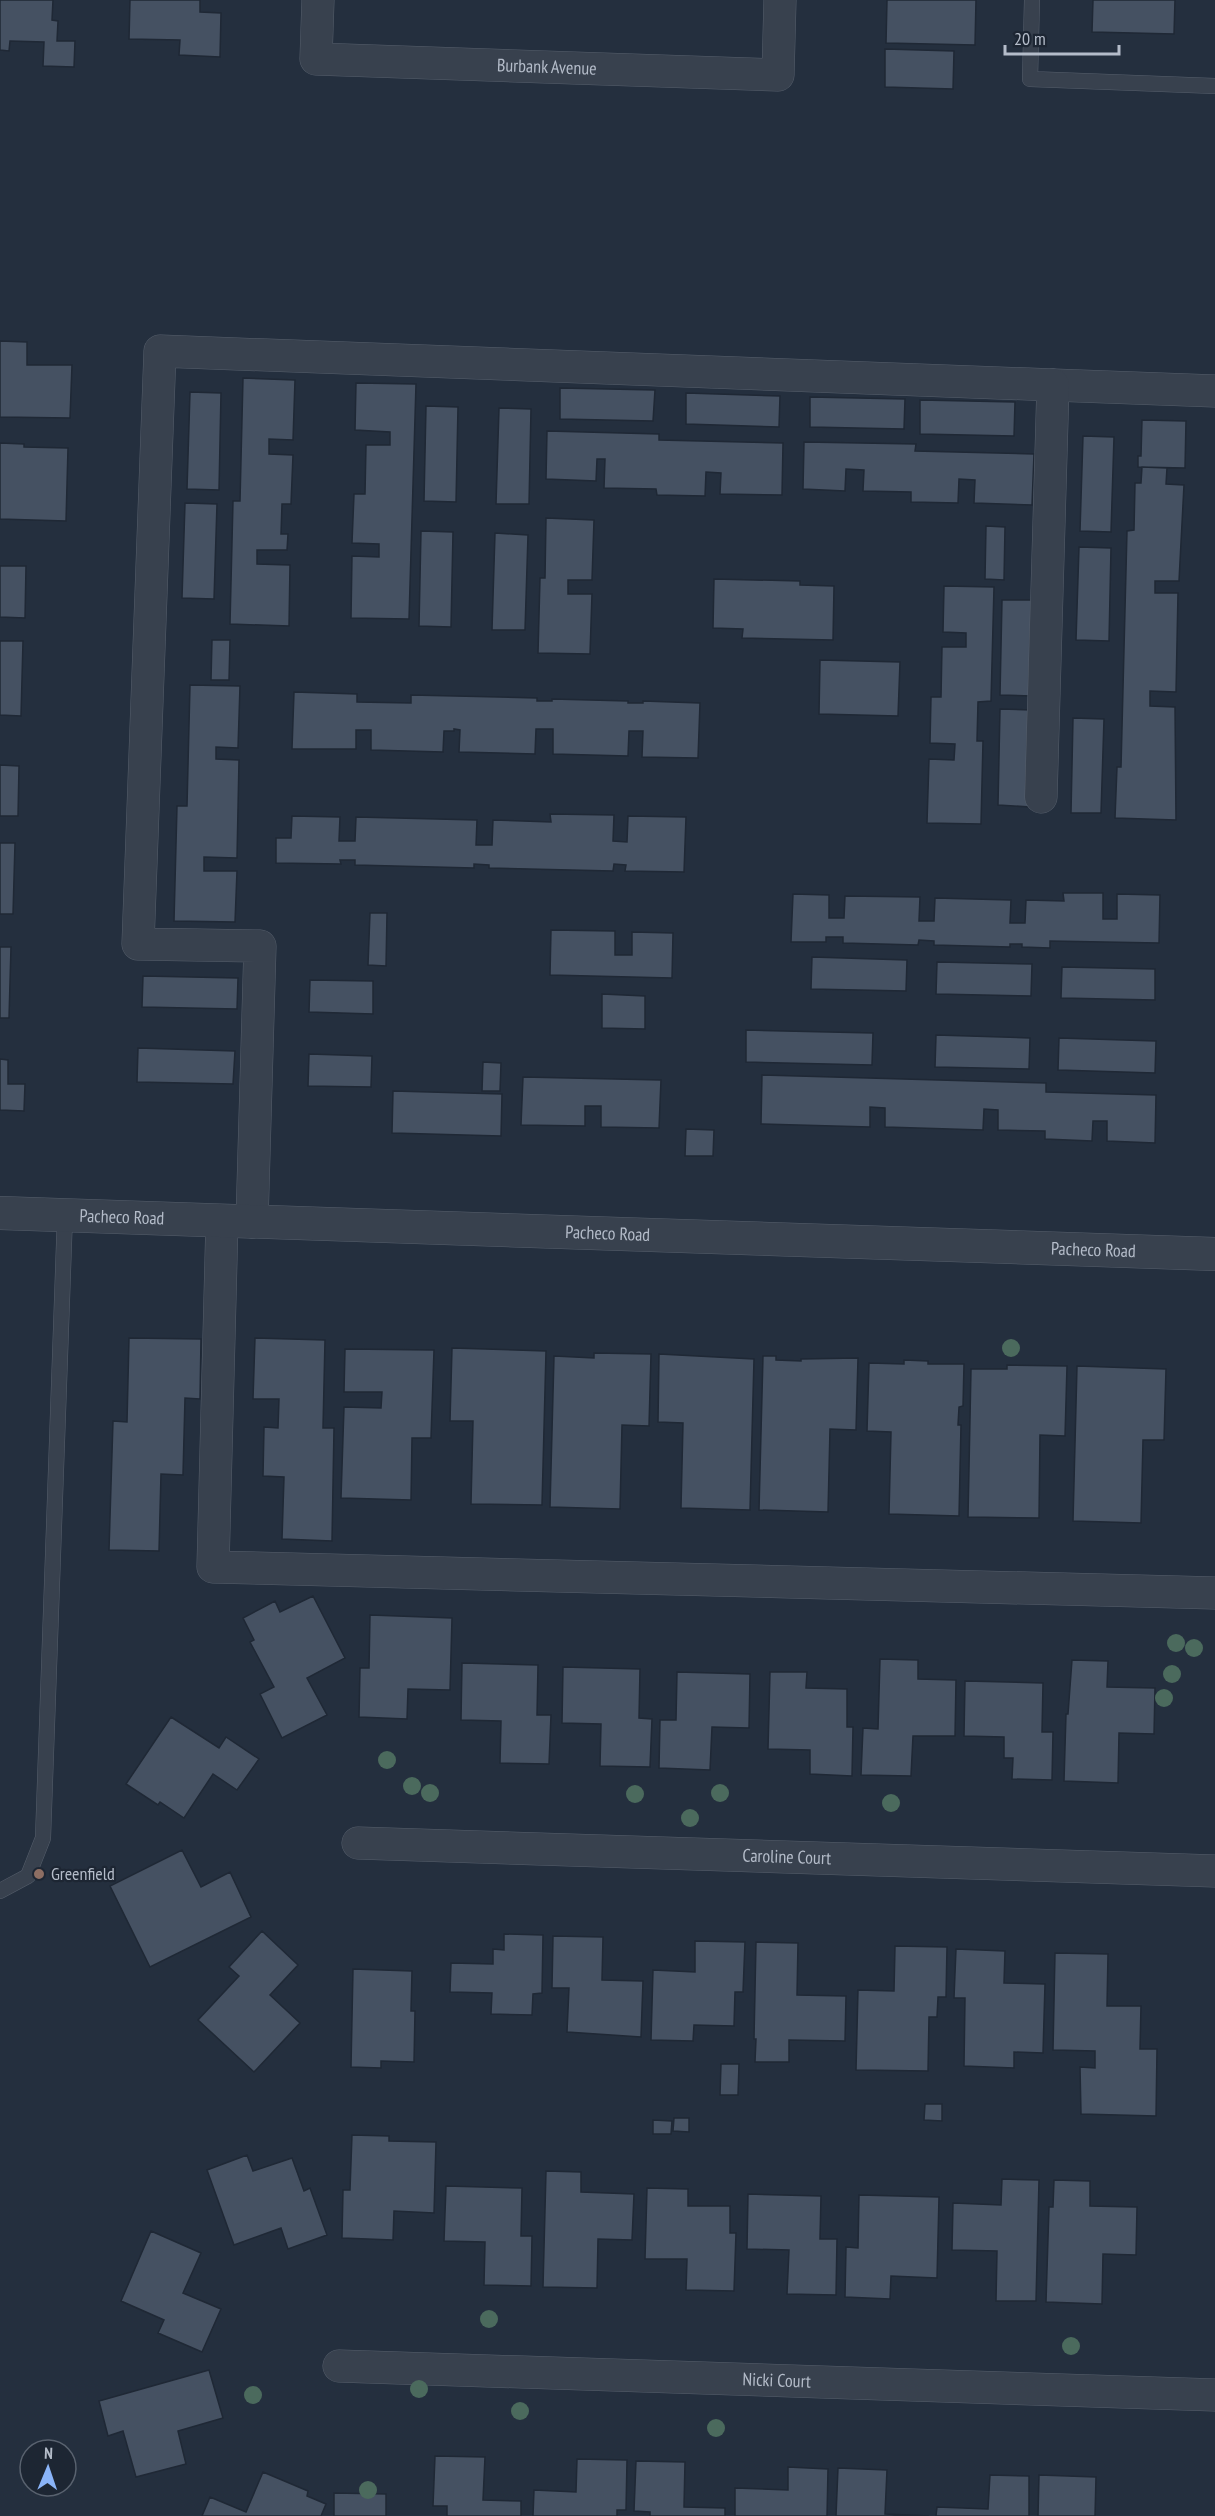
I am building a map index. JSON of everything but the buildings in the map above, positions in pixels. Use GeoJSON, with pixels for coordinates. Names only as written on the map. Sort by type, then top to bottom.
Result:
{"type":"FeatureCollection","features":[{"type":"Feature","properties":{"kind":"street","name":"Burbank Avenue"},"geometry":{"type":"LineString","coordinates":[[318,0],[316,59],[778,75],[780,0]]}},
{"type":"Feature","properties":{"kind":"street"},"geometry":{"type":"LineString","coordinates":[[1215,392],[160,351],[138,944],[261,946],[237,1221],[213,1567],[1215,1593]]}},
{"type":"Feature","properties":{"kind":"street"},"geometry":{"type":"LineString","coordinates":[[1041,797],[1053,385]]}},
{"type":"Feature","properties":{"kind":"street","name":"Pacheco Road"},"geometry":{"type":"LineString","coordinates":[[0,1213],[1215,1254]]}},
{"type":"Feature","properties":{"kind":"street","name":"Caroline Court"},"geometry":{"type":"LineString","coordinates":[[358,1843],[1215,1871]]}},
{"type":"Feature","properties":{"kind":"street","name":"Nicki Court"},"geometry":{"type":"LineString","coordinates":[[339,2366],[1215,2395]]}},
{"type":"Feature","properties":{"kind":"lane"},"geometry":{"type":"LineString","coordinates":[[1032,0],[1030,79],[1215,86]]}},
{"type":"Feature","properties":{"kind":"lane"},"geometry":{"type":"LineString","coordinates":[[0,1891],[28,1876],[43,1838],[65,1215]]}},
{"type":"Feature","properties":{"kind":"place","name":"Greenfield"},"geometry":{"type":"Point","coordinates":[39,1874]}}]}
